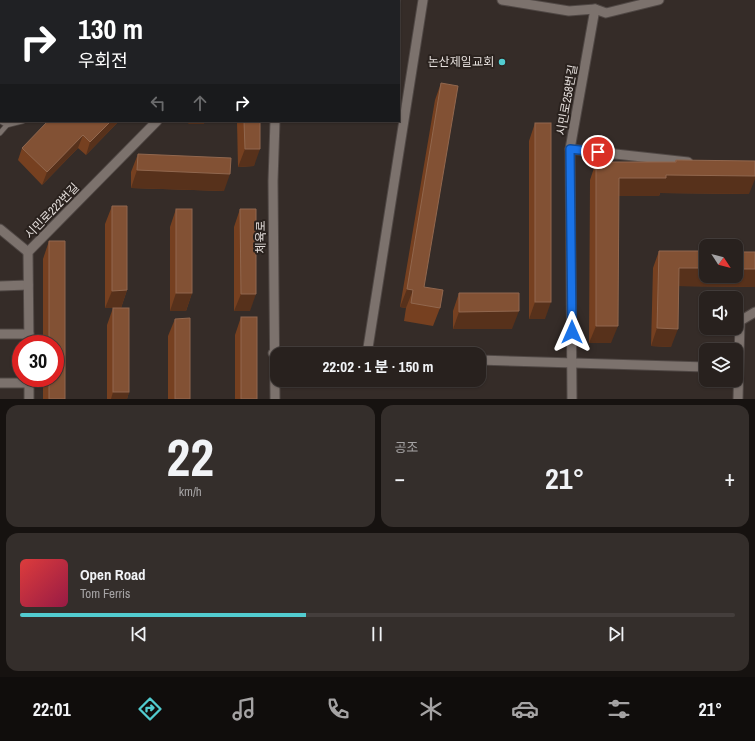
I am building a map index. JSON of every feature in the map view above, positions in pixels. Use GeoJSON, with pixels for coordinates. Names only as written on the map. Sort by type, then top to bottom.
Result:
{"type":"FeatureCollection","features":[{"type":"Feature","properties":{"kind":"street"},"geometry":{"type":"LineString","coordinates":[[367,347],[423,0]]}},
{"type":"Feature","properties":{"kind":"street"},"geometry":{"type":"LineString","coordinates":[[502,0],[569,11],[595,9],[606,13],[658,0]]}},
{"type":"Feature","properties":{"kind":"street","name":"시민로258번길"},"geometry":{"type":"LineString","coordinates":[[572,399],[570,149],[595,9]]}},
{"type":"Feature","properties":{"kind":"street","name":"시민로222번길"},"geometry":{"type":"LineString","coordinates":[[29,334],[28,252],[156,122]]}},
{"type":"Feature","properties":{"kind":"street","name":"체육로"},"geometry":{"type":"LineString","coordinates":[[273,347],[274,122]]}},
{"type":"Feature","properties":{"kind":"street"},"geometry":{"type":"LineString","coordinates":[[570,149],[682,162],[696,162]]}},
{"type":"Feature","properties":{"kind":"street"},"geometry":{"type":"LineString","coordinates":[[0,229],[28,252]]}},
{"type":"Feature","properties":{"kind":"street"},"geometry":{"type":"LineString","coordinates":[[0,286],[28,285]]}},
{"type":"Feature","properties":{"kind":"street"},"geometry":{"type":"LineString","coordinates":[[739,343],[740,322],[755,312]]}},
{"type":"Feature","properties":{"kind":"street"},"geometry":{"type":"LineString","coordinates":[[0,334],[29,334]]}},
{"type":"Feature","properties":{"kind":"street"},"geometry":{"type":"LineString","coordinates":[[486,360],[699,367]]}},
{"type":"Feature","properties":{"kind":"street"},"geometry":{"type":"LineString","coordinates":[[0,383],[12,382]]}},
{"type":"Feature","properties":{"kind":"street"},"geometry":{"type":"LineString","coordinates":[[29,387],[29,399]]}},
{"type":"Feature","properties":{"kind":"street","name":"체육로"},"geometry":{"type":"LineString","coordinates":[[274,387],[274,399]]}},
{"type":"Feature","properties":{"kind":"street"},"geometry":{"type":"LineString","coordinates":[[738,387],[738,399]]}},
{"type":"Feature","properties":{"kind":"lane"},"geometry":{"type":"LineString","coordinates":[[2,122],[7,125]]}},
{"type":"Feature","properties":{"kind":"lane"},"geometry":{"type":"LineString","coordinates":[[0,132],[7,125],[19,122]]}},
{"type":"Feature","properties":{"kind":"building"},"geometry":{"type":"Polygon","coordinates":[[[441,83],[458,86],[424,287],[443,290],[440,308],[411,303],[413,290],[407,289],[441,83]]]}},
{"type":"Feature","properties":{"kind":"building"},"geometry":{"type":"Polygon","coordinates":[[[47,122],[110,122],[90,142],[83,135],[47,172],[22,148],[47,122]]]}},
{"type":"Feature","properties":{"kind":"building"},"geometry":{"type":"Polygon","coordinates":[[[244,122],[260,122],[260,149],[245,149],[244,122]]]}},
{"type":"Feature","properties":{"kind":"building"},"geometry":{"type":"Polygon","coordinates":[[[535,123],[551,123],[551,302],[535,302],[535,123]]]}},
{"type":"Feature","properties":{"kind":"building"},"geometry":{"type":"Polygon","coordinates":[[[138,154],[231,158],[230,174],[137,170],[138,154]]]}},
{"type":"Feature","properties":{"kind":"building"},"geometry":{"type":"Polygon","coordinates":[[[676,160],[755,161],[755,176],[666,175],[666,178],[619,178],[618,326],[596,326],[596,162],[676,162],[676,160]]]}},
{"type":"Feature","properties":{"kind":"building"},"geometry":{"type":"Polygon","coordinates":[[[112,206],[127,206],[127,290],[112,291],[112,206]]]}},
{"type":"Feature","properties":{"kind":"building"},"geometry":{"type":"Polygon","coordinates":[[[176,209],[192,209],[192,293],[176,293],[176,209]]]}},
{"type":"Feature","properties":{"kind":"building"},"geometry":{"type":"Polygon","coordinates":[[[240,209],[256,209],[256,294],[241,294],[240,209]]]}},
{"type":"Feature","properties":{"kind":"building"},"geometry":{"type":"Polygon","coordinates":[[[49,241],[65,241],[65,399],[49,399],[49,387],[64,387],[64,335],[49,335],[49,241]]]}},
{"type":"Feature","properties":{"kind":"building"},"geometry":{"type":"Polygon","coordinates":[[[659,251],[699,251],[699,268],[679,268],[678,329],[657,328],[659,251]]]}},
{"type":"Feature","properties":{"kind":"building"},"geometry":{"type":"Polygon","coordinates":[[[743,252],[755,252],[755,269],[743,269],[743,252]]]}},
{"type":"Feature","properties":{"kind":"building"},"geometry":{"type":"Polygon","coordinates":[[[459,293],[519,293],[519,311],[459,312],[459,293]]]}},
{"type":"Feature","properties":{"kind":"building"},"geometry":{"type":"Polygon","coordinates":[[[113,308],[129,308],[129,392],[113,392],[113,308]]]}},
{"type":"Feature","properties":{"kind":"building"},"geometry":{"type":"Polygon","coordinates":[[[241,317],[257,317],[257,399],[241,399],[241,317]]]}},
{"type":"Feature","properties":{"kind":"building"},"geometry":{"type":"Polygon","coordinates":[[[190,318],[190,399],[175,399],[175,319],[190,318]]]}},
{"type":"Feature","properties":{"kind":"place","name":"논산제일교회"},"geometry":{"type":"Point","coordinates":[502,62]}},
{"type":"Feature","properties":{"kind":"route"},"geometry":{"type":"LineString","coordinates":[[572,332],[570,149],[598,152]]}}]}
